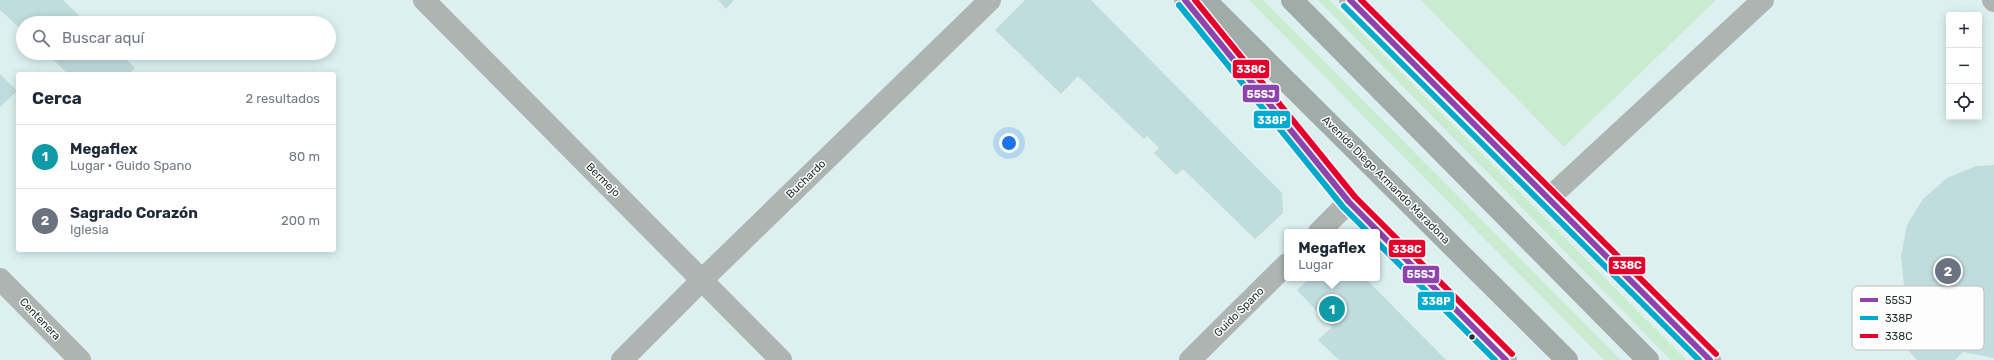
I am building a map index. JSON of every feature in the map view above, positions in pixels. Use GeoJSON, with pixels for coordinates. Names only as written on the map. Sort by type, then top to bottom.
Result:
{"type":"FeatureCollection","features":[{"type":"Feature","properties":{"kind":"main road","name":"Avenida Diego Armando Maradona"},"geometry":{"type":"LineString","coordinates":[[1205,0],[1567,360]]}},
{"type":"Feature","properties":{"kind":"main road"},"geometry":{"type":"LineString","coordinates":[[1292,0],[1648,360]]}},
{"type":"Feature","properties":{"kind":"street","name":"Bermejo"},"geometry":{"type":"LineString","coordinates":[[424,0],[781,360]]}},
{"type":"Feature","properties":{"kind":"street","name":"Buchardo"},"geometry":{"type":"LineString","coordinates":[[622,360],[702,280],[990,0]]}},
{"type":"Feature","properties":{"kind":"street"},"geometry":{"type":"LineString","coordinates":[[1184,0],[1349,202],[1376,229]]}},
{"type":"Feature","properties":{"kind":"street"},"geometry":{"type":"LineString","coordinates":[[1350,0],[1710,360]]}},
{"type":"Feature","properties":{"kind":"street"},"geometry":{"type":"LineString","coordinates":[[1549,198],[1763,0]]}},
{"type":"Feature","properties":{"kind":"street"},"geometry":{"type":"LineString","coordinates":[[1322,229],[1349,202]]}},
{"type":"Feature","properties":{"kind":"street"},"geometry":{"type":"LineString","coordinates":[[1380,233],[1506,360]]}},
{"type":"Feature","properties":{"kind":"street","name":"Guido Spano"},"geometry":{"type":"LineString","coordinates":[[1190,360],[1284,267]]}},
{"type":"Feature","properties":{"kind":"street","name":"Centenera"},"geometry":{"type":"LineString","coordinates":[[0,279],[80,360]]}},
{"type":"Feature","properties":{"kind":"green space"},"geometry":{"type":"Polygon","coordinates":[[[1249,0],[1263,0],[1621,360],[1604,360],[1249,0]]]}},
{"type":"Feature","properties":{"kind":"green space"},"geometry":{"type":"Polygon","coordinates":[[[1318,0],[1329,0],[1686,360],[1671,360],[1318,0]]]}},
{"type":"Feature","properties":{"kind":"green space"},"geometry":{"type":"Polygon","coordinates":[[[1421,0],[1716,0],[1564,147],[1421,0]]]}},
{"type":"Feature","properties":{"kind":"building"},"geometry":{"type":"Polygon","coordinates":[[[0,0],[63,0],[80,16],[16,16],[16,25],[0,10],[0,0]]]}},
{"type":"Feature","properties":{"kind":"building"},"geometry":{"type":"Polygon","coordinates":[[[718,0],[734,0],[726,9],[718,0]]]}},
{"type":"Feature","properties":{"kind":"building"},"geometry":{"type":"Polygon","coordinates":[[[1025,0],[1091,0],[1282,193],[1283,213],[1255,239],[1183,169],[1176,175],[1154,153],[1159,148],[1147,136],[1144,139],[1078,76],[1061,94],[995,30],[1025,0]]]}},
{"type":"Feature","properties":{"kind":"building"},"geometry":{"type":"Polygon","coordinates":[[[53,60],[126,60],[135,68],[131,72],[66,72],[53,60]]]}},
{"type":"Feature","properties":{"kind":"building"},"geometry":{"type":"Polygon","coordinates":[[[0,74],[16,90],[16,92],[0,107],[0,74]]]}},
{"type":"Feature","properties":{"kind":"building"},"geometry":{"type":"Polygon","coordinates":[[[1994,165],[1994,358],[1963,352],[1955,360],[1917,360],[1908,350],[1984,350],[1984,286],[1904,286],[1901,256],[1907,225],[1923,199],[1947,178],[1976,166],[1994,165]]]}},
{"type":"Feature","properties":{"kind":"building"},"geometry":{"type":"Polygon","coordinates":[[[1307,281],[1368,281],[1446,360],[1339,360],[1318,340],[1332,327],[1297,290],[1307,281]]]}},
{"type":"Feature","properties":{"kind":"transit line","name":"55SJ"},"geometry":{"type":"LineString","coordinates":[[1185,0],[1349,202],[1376,229]]}},
{"type":"Feature","properties":{"kind":"transit line","name":"338C"},"geometry":{"type":"LineString","coordinates":[[1195,0],[1355,197],[1512,354]]}},
{"type":"Feature","properties":{"kind":"transit line","name":"55SJ"},"geometry":{"type":"LineString","coordinates":[[1350,0],[1710,360]]}},
{"type":"Feature","properties":{"kind":"transit line","name":"338C"},"geometry":{"type":"LineString","coordinates":[[1361,0],[1716,354]]}},
{"type":"Feature","properties":{"kind":"transit line","name":"338P"},"geometry":{"type":"LineString","coordinates":[[1179,5],[1343,207],[1365,229]]}},
{"type":"Feature","properties":{"kind":"transit line","name":"338P"},"geometry":{"type":"LineString","coordinates":[[1344,6],[1699,360]]}},
{"type":"Feature","properties":{"kind":"transit line","name":"55SJ"},"geometry":{"type":"LineString","coordinates":[[1380,233],[1506,360]]}},
{"type":"Feature","properties":{"kind":"transit line","name":"338P"},"geometry":{"type":"LineString","coordinates":[[1380,245],[1495,360]]}},
{"type":"Feature","properties":{"kind":"place","name":"Sagrado Corazón"},"geometry":{"type":"Point","coordinates":[1948,271]}},
{"type":"Feature","properties":{"kind":"place","name":"Megaflex"},"geometry":{"type":"Point","coordinates":[1332,309]}}]}
